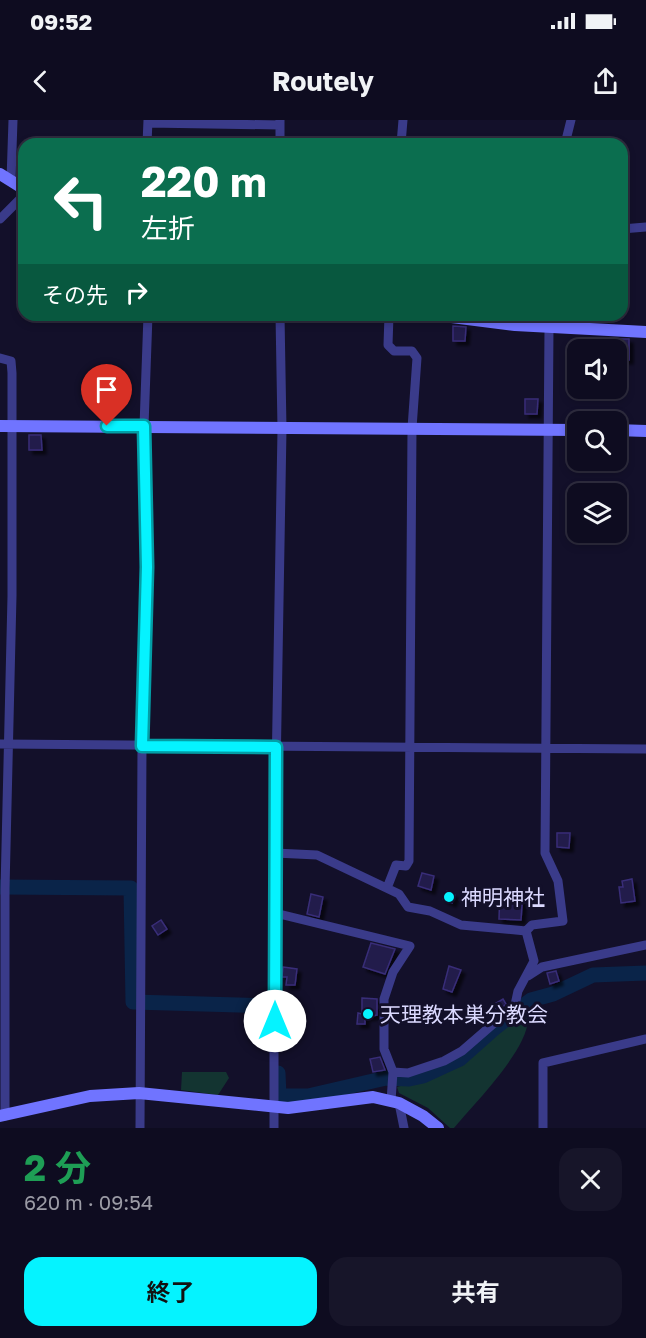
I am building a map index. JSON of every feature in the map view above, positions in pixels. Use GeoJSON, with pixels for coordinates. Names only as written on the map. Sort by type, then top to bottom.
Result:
{"type":"FeatureCollection","features":[{"type":"Feature","properties":{"kind":"street"},"geometry":{"type":"LineString","coordinates":[[6,177],[13,120]]}},
{"type":"Feature","properties":{"kind":"street"},"geometry":{"type":"LineString","coordinates":[[402,138],[403,120]]}},
{"type":"Feature","properties":{"kind":"street"},"geometry":{"type":"LineString","coordinates":[[566,138],[571,120]]}},
{"type":"Feature","properties":{"kind":"street"},"geometry":{"type":"LineString","coordinates":[[147,138],[148,121],[280,123]]}},
{"type":"Feature","properties":{"kind":"street"},"geometry":{"type":"LineString","coordinates":[[0,219],[18,201]]}},
{"type":"Feature","properties":{"kind":"street"},"geometry":{"type":"LineString","coordinates":[[628,228],[646,227]]}},
{"type":"Feature","properties":{"kind":"street"},"geometry":{"type":"LineString","coordinates":[[140,1128],[142,746],[147,567],[144,426],[148,321]]}},
{"type":"Feature","properties":{"kind":"street"},"geometry":{"type":"LineString","coordinates":[[274,1128],[276,747],[282,429],[280,321]]}},
{"type":"Feature","properties":{"kind":"street"},"geometry":{"type":"LineString","coordinates":[[387,888],[396,865],[406,866],[409,861],[412,428],[417,358],[412,351],[394,351],[388,345],[388,321]]}},
{"type":"Feature","properties":{"kind":"street"},"geometry":{"type":"LineString","coordinates":[[519,321],[549,328],[646,332]]}},
{"type":"Feature","properties":{"kind":"street"},"geometry":{"type":"LineString","coordinates":[[275,853],[317,855],[399,894],[408,908],[430,911],[461,925],[526,930],[532,924],[563,921],[558,881],[545,853],[549,328]]}},
{"type":"Feature","properties":{"kind":"street"},"geometry":{"type":"LineString","coordinates":[[0,358],[11,361],[5,426],[12,596],[4,744],[2,1116],[82,1098],[139,1093],[274,1107],[303,1106],[356,1098],[395,1102],[423,1116],[438,1128]]}},
{"type":"Feature","properties":{"kind":"street"},"geometry":{"type":"LineString","coordinates":[[5,426],[567,430]]}},
{"type":"Feature","properties":{"kind":"street"},"geometry":{"type":"LineString","coordinates":[[627,430],[646,431]]}},
{"type":"Feature","properties":{"kind":"street"},"geometry":{"type":"LineString","coordinates":[[4,744],[646,749]]}},
{"type":"Feature","properties":{"kind":"street"},"geometry":{"type":"LineString","coordinates":[[275,913],[410,946],[393,972],[384,999],[384,1049],[393,1072],[395,1102],[404,1128]]}},
{"type":"Feature","properties":{"kind":"street"},"geometry":{"type":"LineString","coordinates":[[393,1072],[408,1073],[462,1051],[514,1005],[518,991],[534,962],[526,930]]}},
{"type":"Feature","properties":{"kind":"street"},"geometry":{"type":"LineString","coordinates":[[526,977],[542,967],[646,945]]}},
{"type":"Feature","properties":{"kind":"street"},"geometry":{"type":"LineString","coordinates":[[543,1128],[543,1063],[646,1039]]}},
{"type":"Feature","properties":{"kind":"green space"},"geometry":{"type":"Polygon","coordinates":[[[521,1014],[527,1015],[527,1027],[522,1041],[500,1074],[454,1128],[450,1128],[428,1108],[399,1093],[397,1087],[442,1071],[467,1058],[512,1019],[521,1014]]]}},
{"type":"Feature","properties":{"kind":"green space"},"geometry":{"type":"Polygon","coordinates":[[[182,1072],[226,1072],[229,1078],[218,1095],[181,1090],[182,1072]]]}},
{"type":"Feature","properties":{"kind":"building"},"geometry":{"type":"Polygon","coordinates":[[[453,326],[466,327],[465,341],[453,341],[453,326]]]}},
{"type":"Feature","properties":{"kind":"building"},"geometry":{"type":"Polygon","coordinates":[[[627,339],[629,339],[629,360],[627,360],[627,339]]]}},
{"type":"Feature","properties":{"kind":"building"},"geometry":{"type":"Polygon","coordinates":[[[525,399],[538,399],[537,414],[525,414],[525,399]]]}},
{"type":"Feature","properties":{"kind":"building"},"geometry":{"type":"Polygon","coordinates":[[[29,435],[41,435],[42,450],[29,450],[29,435]]]}},
{"type":"Feature","properties":{"kind":"building"},"geometry":{"type":"Polygon","coordinates":[[[557,833],[570,833],[569,848],[557,847],[557,833]]]}},
{"type":"Feature","properties":{"kind":"building"},"geometry":{"type":"Polygon","coordinates":[[[422,873],[434,876],[431,890],[418,886],[422,873]]]}},
{"type":"Feature","properties":{"kind":"building"},"geometry":{"type":"Polygon","coordinates":[[[632,879],[635,901],[621,903],[619,887],[623,887],[622,881],[632,879]]]}},
{"type":"Feature","properties":{"kind":"building"},"geometry":{"type":"Polygon","coordinates":[[[500,890],[523,891],[521,920],[499,919],[500,890]]]}},
{"type":"Feature","properties":{"kind":"building","name":"神明神社"},"geometry":{"type":"Polygon","coordinates":[[[447,891],[455,895],[452,903],[443,899],[447,891]]]}},
{"type":"Feature","properties":{"kind":"building"},"geometry":{"type":"Polygon","coordinates":[[[311,894],[323,897],[319,917],[307,914],[311,894]]]}},
{"type":"Feature","properties":{"kind":"building"},"geometry":{"type":"Polygon","coordinates":[[[161,920],[167,929],[158,935],[152,926],[161,920]]]}},
{"type":"Feature","properties":{"kind":"building"},"geometry":{"type":"Polygon","coordinates":[[[371,943],[395,949],[385,974],[363,967],[371,943]]]}},
{"type":"Feature","properties":{"kind":"building"},"geometry":{"type":"Polygon","coordinates":[[[449,966],[461,970],[452,992],[443,989],[449,966]]]}},
{"type":"Feature","properties":{"kind":"building"},"geometry":{"type":"Polygon","coordinates":[[[283,967],[297,969],[295,985],[286,985],[287,977],[282,977],[283,967]]]}},
{"type":"Feature","properties":{"kind":"building"},"geometry":{"type":"Polygon","coordinates":[[[556,971],[559,981],[550,984],[547,973],[556,971]]]}},
{"type":"Feature","properties":{"kind":"building","name":"天理教本巣分教会"},"geometry":{"type":"Polygon","coordinates":[[[362,998],[377,999],[377,1015],[365,1017],[365,1024],[357,1024],[358,1013],[362,1014],[362,998]]]}},
{"type":"Feature","properties":{"kind":"building"},"geometry":{"type":"Polygon","coordinates":[[[503,999],[506,1004],[498,1011],[493,1005],[503,999]]]}},
{"type":"Feature","properties":{"kind":"building"},"geometry":{"type":"Polygon","coordinates":[[[380,1057],[385,1070],[373,1072],[370,1059],[380,1057]]]}},
{"type":"Feature","properties":{"kind":"waterway"},"geometry":{"type":"LineString","coordinates":[[0,887],[131,888],[133,1002],[278,1006],[278,1016]]}},
{"type":"Feature","properties":{"kind":"waterway"},"geometry":{"type":"LineString","coordinates":[[278,1073],[279,1096],[308,1096],[386,1078],[409,1079],[423,1076],[460,1059],[531,1000],[553,994],[593,975],[646,973]]}},
{"type":"Feature","properties":{"kind":"place","name":"神明神社"},"geometry":{"type":"Point","coordinates":[449,897]}},
{"type":"Feature","properties":{"kind":"place","name":"天理教本巣分教会"},"geometry":{"type":"Point","coordinates":[368,1014]}},
{"type":"Feature","properties":{"kind":"route"},"geometry":{"type":"LineString","coordinates":[[107,426],[144,426],[147,567],[142,746],[276,747],[275,1021]]}}]}
